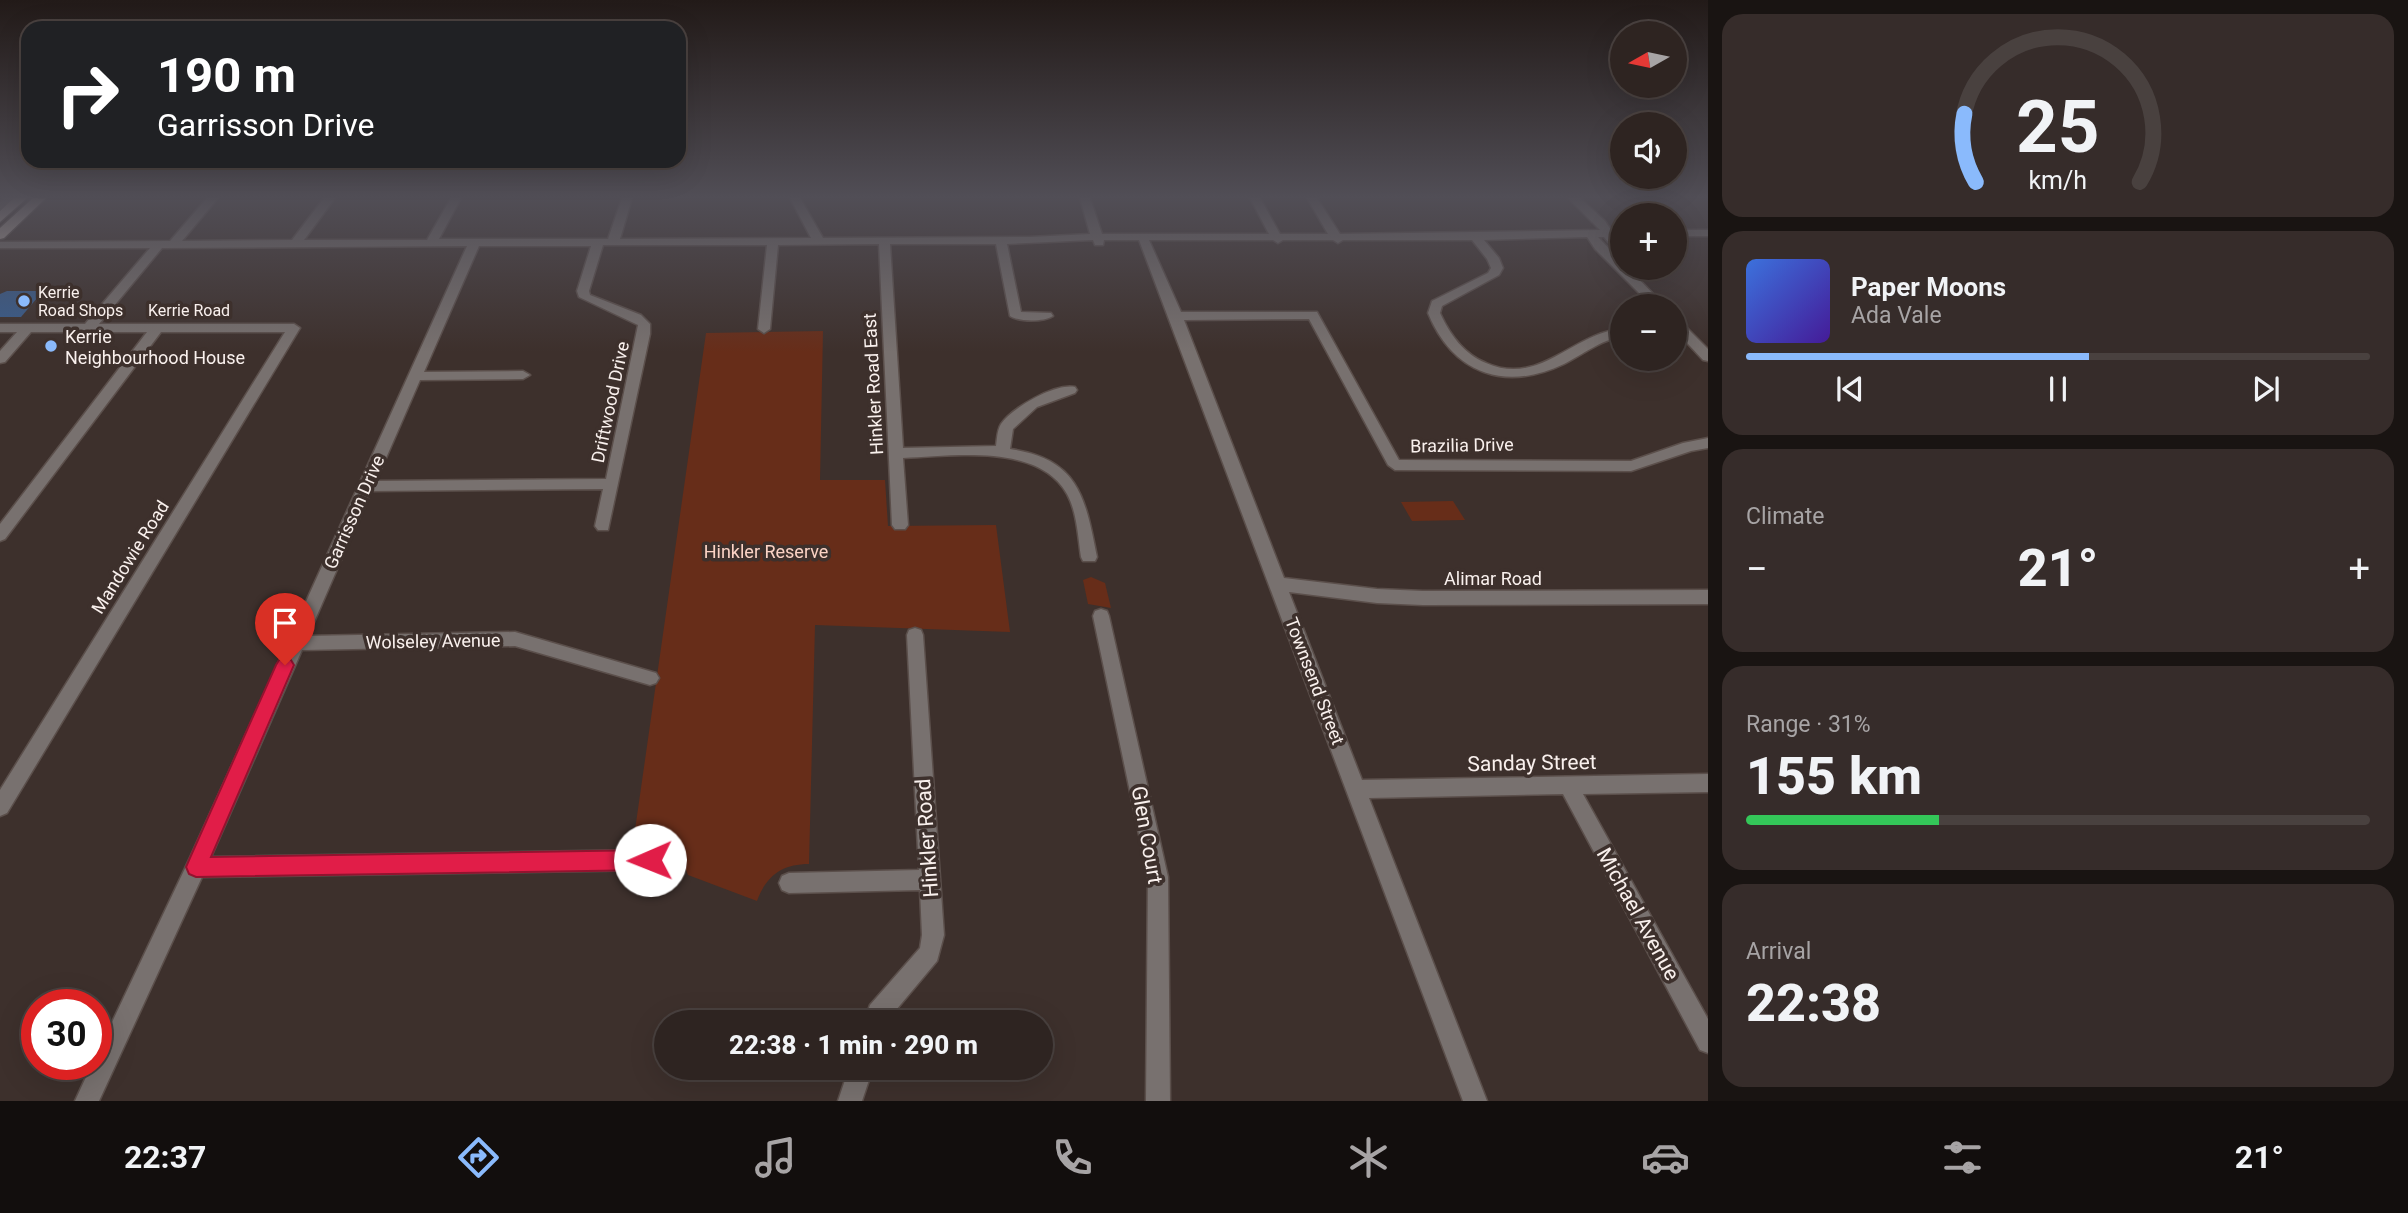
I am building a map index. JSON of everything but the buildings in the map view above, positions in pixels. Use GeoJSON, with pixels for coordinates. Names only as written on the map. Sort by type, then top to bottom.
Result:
{"type":"FeatureCollection","features":[{"type":"Feature","properties":{"kind":"street"},"geometry":{"type":"LineString","coordinates":[[89,328],[155,249]]}},
{"type":"Feature","properties":{"kind":"street","name":"Garrisson Drive"},"geometry":{"type":"LineString","coordinates":[[91,1096],[472,249]]}},
{"type":"Feature","properties":{"kind":"street","name":"Driftwood Drive"},"geometry":{"type":"LineString","coordinates":[[602,249],[583,290],[585,297],[637,318],[644,324],[603,526]]}},
{"type":"Feature","properties":{"kind":"street"},"geometry":{"type":"LineString","coordinates":[[764,329],[772,249]]}},
{"type":"Feature","properties":{"kind":"street","name":"Hinkler Road East"},"geometry":{"type":"LineString","coordinates":[[885,249],[900,525]]}},
{"type":"Feature","properties":{"kind":"street"},"geometry":{"type":"LineString","coordinates":[[1002,249],[1016,316],[1047,316]]}},
{"type":"Feature","properties":{"kind":"street","name":"Townsend Street"},"geometry":{"type":"LineString","coordinates":[[1150,249],[1475,1101]]}},
{"type":"Feature","properties":{"kind":"street"},"geometry":{"type":"LineString","coordinates":[[1491,249],[1497,268],[1493,275],[1436,304],[1434,313],[1459,353],[1472,362],[1505,374],[1525,374],[1541,370],[1610,335]]}},
{"type":"Feature","properties":{"kind":"street"},"geometry":{"type":"LineString","coordinates":[[1634,280],[1647,294]]}},
{"type":"Feature","properties":{"kind":"street","name":"Brazilia Drive"},"geometry":{"type":"LineString","coordinates":[[1176,316],[1313,315],[1395,465],[1631,466],[1661,458],[1689,446],[1708,443]]}},
{"type":"Feature","properties":{"kind":"street","name":"Kerrie Road"},"geometry":{"type":"LineString","coordinates":[[0,328],[293,328]]}},
{"type":"Feature","properties":{"kind":"street"},"geometry":{"type":"LineString","coordinates":[[0,535],[157,328]]}},
{"type":"Feature","properties":{"kind":"street","name":"Mandowie Road"},"geometry":{"type":"LineString","coordinates":[[0,807],[293,328]]}},
{"type":"Feature","properties":{"kind":"street"},"geometry":{"type":"LineString","coordinates":[[0,359],[27,329]]}},
{"type":"Feature","properties":{"kind":"street"},"geometry":{"type":"LineString","coordinates":[[1687,337],[1708,357]]}},
{"type":"Feature","properties":{"kind":"street"},"geometry":{"type":"LineString","coordinates":[[415,376],[523,375]]}},
{"type":"Feature","properties":{"kind":"street"},"geometry":{"type":"LineString","coordinates":[[1002,452],[1006,428],[1032,404],[1070,390]]}},
{"type":"Feature","properties":{"kind":"street"},"geometry":{"type":"LineString","coordinates":[[896,453],[1002,452],[1037,459],[1062,473],[1075,494],[1090,557]]}},
{"type":"Feature","properties":{"kind":"street","name":"Driftwood Drive"},"geometry":{"type":"LineString","coordinates":[[365,486],[612,484]]}},
{"type":"Feature","properties":{"kind":"street","name":"Alimar Road"},"geometry":{"type":"LineString","coordinates":[[1278,584],[1377,596],[1423,598],[1708,597]]}},
{"type":"Feature","properties":{"kind":"street","name":"Glen Court"},"geometry":{"type":"LineString","coordinates":[[1101,616],[1158,877],[1158,1101]]}},
{"type":"Feature","properties":{"kind":"street","name":"Hinkler Road"},"geometry":{"type":"LineString","coordinates":[[881,1010],[929,953],[933,935],[915,635]]}},
{"type":"Feature","properties":{"kind":"street","name":"Wolseley Avenue"},"geometry":{"type":"LineString","coordinates":[[295,643],[515,639],[650,678]]}},
{"type":"Feature","properties":{"kind":"street","name":"Sanday Street"},"geometry":{"type":"LineString","coordinates":[[1357,789],[1708,783]]}},
{"type":"Feature","properties":{"kind":"street","name":"Michael Avenue"},"geometry":{"type":"LineString","coordinates":[[1568,785],[1708,1042]]}},
{"type":"Feature","properties":{"kind":"street"},"geometry":{"type":"LineString","coordinates":[[196,867],[650,860]]}},
{"type":"Feature","properties":{"kind":"street"},"geometry":{"type":"LineString","coordinates":[[789,883],[929,880]]}},
{"type":"Feature","properties":{"kind":"street"},"geometry":{"type":"LineString","coordinates":[[850,1101],[857,1080]]}},
{"type":"Feature","properties":{"kind":"green space","name":"Hinkler Reserve"},"geometry":{"type":"Polygon","coordinates":[[[823,331],[820,480],[885,480],[888,526],[996,525],[1010,632],[815,625],[809,864],[791,866],[776,873],[765,885],[757,901],[688,875],[679,852],[663,852],[659,847],[647,845],[632,851],[706,333],[823,331]]]}},
{"type":"Feature","properties":{"kind":"green space"},"geometry":{"type":"Polygon","coordinates":[[[1453,501],[1465,520],[1412,521],[1401,502],[1453,501]]]}},
{"type":"Feature","properties":{"kind":"green space"},"geometry":{"type":"Polygon","coordinates":[[[1091,577],[1105,583],[1111,608],[1088,604],[1083,580],[1091,577]]]}},
{"type":"Feature","properties":{"kind":"place","name":"Kerrie Road Shops"},"geometry":{"type":"Point","coordinates":[24,301]}},
{"type":"Feature","properties":{"kind":"place","name":"Kerrie Neighbourhood House"},"geometry":{"type":"Point","coordinates":[51,346]}},
{"type":"Feature","properties":{"kind":"route"},"geometry":{"type":"LineString","coordinates":[[285,665],[196,867],[650,860]]}}]}
